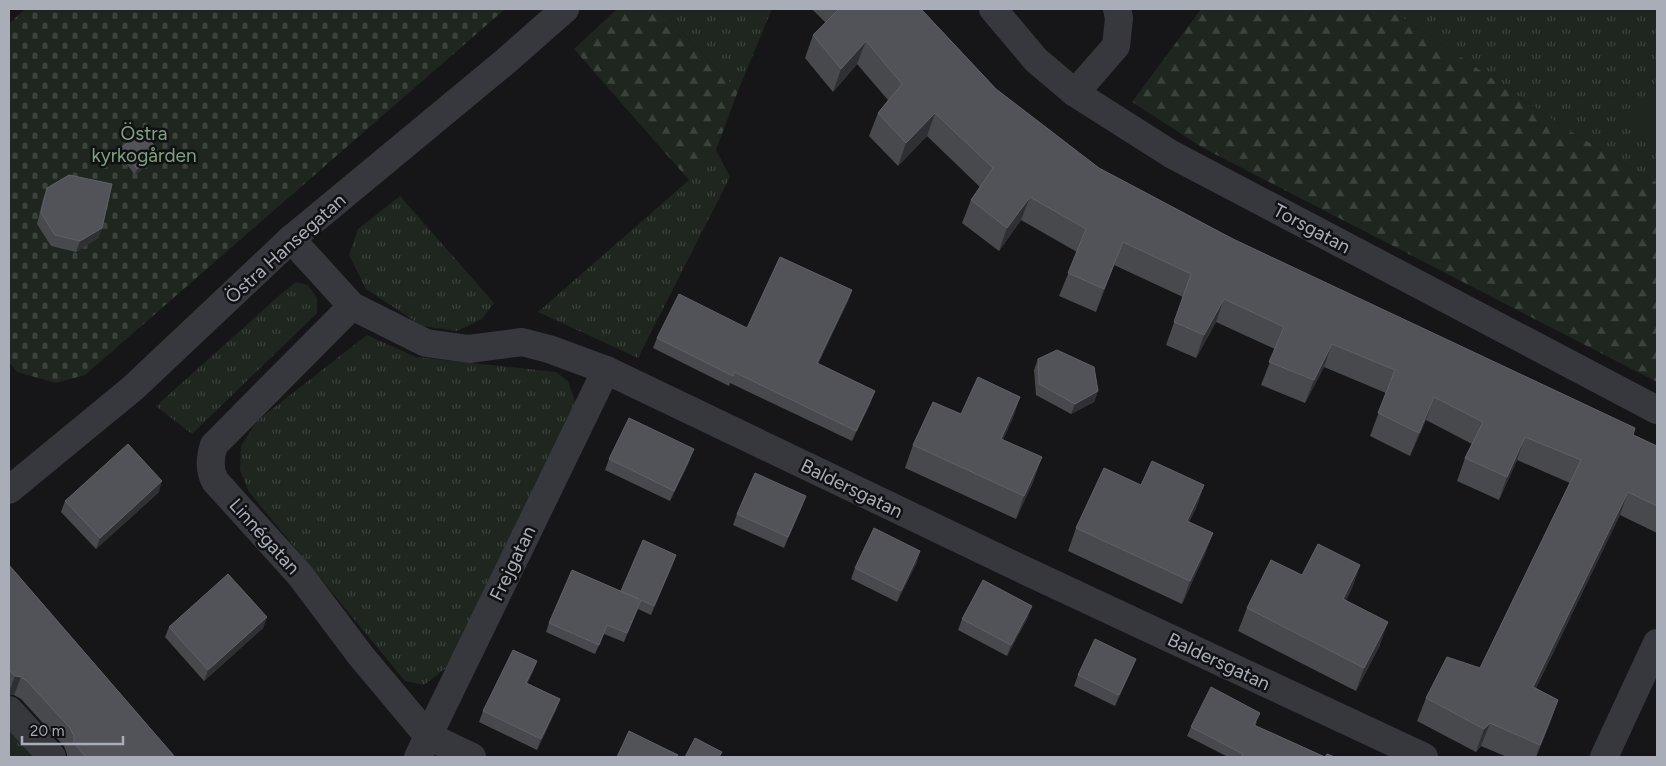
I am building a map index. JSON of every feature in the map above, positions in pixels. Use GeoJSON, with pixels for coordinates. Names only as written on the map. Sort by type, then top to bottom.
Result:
{"type":"FeatureCollection","features":[{"type":"Feature","properties":{"kind":"street","name":"Östra Hansegatan"},"geometry":{"type":"LineString","coordinates":[[13,478],[133,388],[291,239],[506,61],[565,9]]}},
{"type":"Feature","properties":{"kind":"street"},"geometry":{"type":"LineString","coordinates":[[1075,93],[1116,46],[1119,18],[1117,9]]}},
{"type":"Feature","properties":{"kind":"street","name":"Torsgatan"},"geometry":{"type":"LineString","coordinates":[[1005,13],[1036,60],[1075,93],[1171,154],[1657,410]]}},
{"type":"Feature","properties":{"kind":"street","name":"Baldersgatan"},"geometry":{"type":"LineString","coordinates":[[291,239],[352,306],[426,343],[469,349],[522,342],[549,349],[606,370],[1424,757]]}},
{"type":"Feature","properties":{"kind":"street","name":"Linnégatan"},"geometry":{"type":"LineString","coordinates":[[352,306],[214,445],[211,453],[211,473],[300,575],[361,656],[423,747],[472,757]]}},
{"type":"Feature","properties":{"kind":"street","name":"Frejgatan"},"geometry":{"type":"LineString","coordinates":[[423,747],[606,370]]}},
{"type":"Feature","properties":{"kind":"street"},"geometry":{"type":"LineString","coordinates":[[1604,757],[1657,643]]}},
{"type":"Feature","properties":{"kind":"street"},"geometry":{"type":"LineString","coordinates":[[9,710],[52,757]]}},
{"type":"Feature","properties":{"kind":"green space","name":"Östra kyrkogården"},"geometry":{"type":"Polygon","coordinates":[[[25,9],[505,9],[85,375],[56,383],[17,372],[9,362],[9,24],[25,9]]]}},
{"type":"Feature","properties":{"kind":"green space"},"geometry":{"type":"Polygon","coordinates":[[[617,9],[660,9],[738,91],[716,150],[689,180],[574,49],[617,9]]]}},
{"type":"Feature","properties":{"kind":"green space"},"geometry":{"type":"Polygon","coordinates":[[[660,9],[772,9],[738,91],[660,9]]]}},
{"type":"Feature","properties":{"kind":"green space"},"geometry":{"type":"Polygon","coordinates":[[[1201,9],[1390,9],[1565,128],[1657,183],[1657,382],[1203,148],[1132,102],[1201,9]]]}},
{"type":"Feature","properties":{"kind":"green space"},"geometry":{"type":"Polygon","coordinates":[[[1390,9],[1657,9],[1657,183],[1565,128],[1390,9]]]}},
{"type":"Feature","properties":{"kind":"green space"},"geometry":{"type":"Polygon","coordinates":[[[1657,80],[1657,148],[1626,127],[1657,80]]]}},
{"type":"Feature","properties":{"kind":"green space"},"geometry":{"type":"Polygon","coordinates":[[[716,150],[730,177],[638,358],[538,312],[689,180],[716,150]]]}},
{"type":"Feature","properties":{"kind":"green space"},"geometry":{"type":"Polygon","coordinates":[[[400,196],[494,303],[482,319],[457,331],[422,326],[366,289],[349,255],[358,229],[400,196]]]}},
{"type":"Feature","properties":{"kind":"green space"},"geometry":{"type":"Polygon","coordinates":[[[296,282],[308,285],[317,298],[317,313],[192,434],[156,406],[281,294],[296,282]]]}},
{"type":"Feature","properties":{"kind":"green space"},"geometry":{"type":"Polygon","coordinates":[[[367,335],[416,357],[556,372],[568,381],[576,404],[450,665],[424,685],[405,681],[249,492],[240,470],[241,446],[257,421],[367,335]]]}},
{"type":"Feature","properties":{"kind":"green space"},"geometry":{"type":"Polygon","coordinates":[[[9,723],[40,757],[9,757],[9,723]]]}},
{"type":"Feature","properties":{"kind":"building"},"geometry":{"type":"Polygon","coordinates":[[[839,9],[921,9],[996,89],[1099,168],[1233,239],[1635,428],[1633,435],[1657,446],[1657,506],[1628,492],[1533,687],[1558,700],[1540,745],[1490,723],[1484,729],[1426,698],[1447,657],[1480,668],[1581,460],[1525,437],[1507,477],[1465,458],[1483,422],[1434,397],[1419,433],[1378,413],[1395,370],[1332,344],[1314,380],[1269,362],[1284,327],[1224,299],[1204,335],[1174,322],[1191,274],[1123,242],[1104,289],[1068,273],[1086,229],[1030,197],[1007,228],[971,200],[993,168],[935,113],[906,143],[878,113],[902,84],[866,41],[841,69],[813,35],[839,9]]]}},
{"type":"Feature","properties":{"kind":"building"},"geometry":{"type":"Polygon","coordinates":[[[143,131],[159,152],[137,169],[121,148],[143,131]]]}},
{"type":"Feature","properties":{"kind":"building"},"geometry":{"type":"Polygon","coordinates":[[[69,175],[112,184],[102,228],[80,241],[55,235],[41,213],[47,188],[69,175]]]}},
{"type":"Feature","properties":{"kind":"building"},"geometry":{"type":"Polygon","coordinates":[[[780,257],[852,290],[817,363],[875,391],[856,431],[734,372],[733,376],[657,338],[679,294],[747,328],[780,257]]]}},
{"type":"Feature","properties":{"kind":"building"},"geometry":{"type":"Polygon","coordinates":[[[1057,350],[1094,367],[1098,391],[1075,404],[1039,384],[1038,359],[1057,350]]]}},
{"type":"Feature","properties":{"kind":"building"},"geometry":{"type":"Polygon","coordinates":[[[978,377],[1020,397],[1001,439],[1042,457],[1024,496],[913,445],[933,402],[961,414],[978,377]]]}},
{"type":"Feature","properties":{"kind":"building"},"geometry":{"type":"Polygon","coordinates":[[[629,418],[694,449],[674,491],[609,459],[629,418]]]}},
{"type":"Feature","properties":{"kind":"building"},"geometry":{"type":"Polygon","coordinates":[[[128,444],[162,481],[100,538],[65,501],[128,444]]]}},
{"type":"Feature","properties":{"kind":"building"},"geometry":{"type":"Polygon","coordinates":[[[1152,461],[1204,485],[1187,521],[1213,533],[1190,581],[1076,528],[1104,468],[1141,485],[1152,461]]]}},
{"type":"Feature","properties":{"kind":"building"},"geometry":{"type":"Polygon","coordinates":[[[755,473],[806,496],[788,537],[737,514],[755,473]]]}},
{"type":"Feature","properties":{"kind":"building"},"geometry":{"type":"Polygon","coordinates":[[[874,528],[920,551],[901,591],[855,568],[874,528]]]}},
{"type":"Feature","properties":{"kind":"building"},"geometry":{"type":"Polygon","coordinates":[[[643,540],[676,555],[654,606],[641,600],[627,633],[607,625],[599,645],[549,623],[572,570],[639,599],[621,591],[643,540]]]}},
{"type":"Feature","properties":{"kind":"building"},"geometry":{"type":"Polygon","coordinates":[[[1318,544],[1360,565],[1343,599],[1388,622],[1364,668],[1247,608],[1271,560],[1302,575],[1318,544]]]}},
{"type":"Feature","properties":{"kind":"building"},"geometry":{"type":"Polygon","coordinates":[[[9,565],[175,757],[86,757],[74,743],[74,736],[70,728],[27,681],[15,676],[9,670],[9,565]]]}},
{"type":"Feature","properties":{"kind":"building"},"geometry":{"type":"Polygon","coordinates":[[[228,574],[267,617],[208,670],[169,627],[228,574]]]}},
{"type":"Feature","properties":{"kind":"building"},"geometry":{"type":"Polygon","coordinates":[[[983,580],[1032,606],[1011,645],[962,619],[983,580]]]}},
{"type":"Feature","properties":{"kind":"building"},"geometry":{"type":"Polygon","coordinates":[[[1095,639],[1136,659],[1119,695],[1078,675],[1095,639]]]}},
{"type":"Feature","properties":{"kind":"building"},"geometry":{"type":"Polygon","coordinates":[[[513,650],[537,661],[526,683],[560,699],[541,739],[483,711],[513,650]]]}},
{"type":"Feature","properties":{"kind":"building"},"geometry":{"type":"Polygon","coordinates":[[[1211,687],[1260,713],[1254,725],[1325,757],[1242,757],[1243,754],[1191,727],[1211,687]]]}},
{"type":"Feature","properties":{"kind":"building"},"geometry":{"type":"Polygon","coordinates":[[[629,731],[678,755],[677,757],[617,757],[629,731]]]}},
{"type":"Feature","properties":{"kind":"building"},"geometry":{"type":"Polygon","coordinates":[[[695,738],[722,752],[719,757],[685,757],[695,738]]]}}]}
